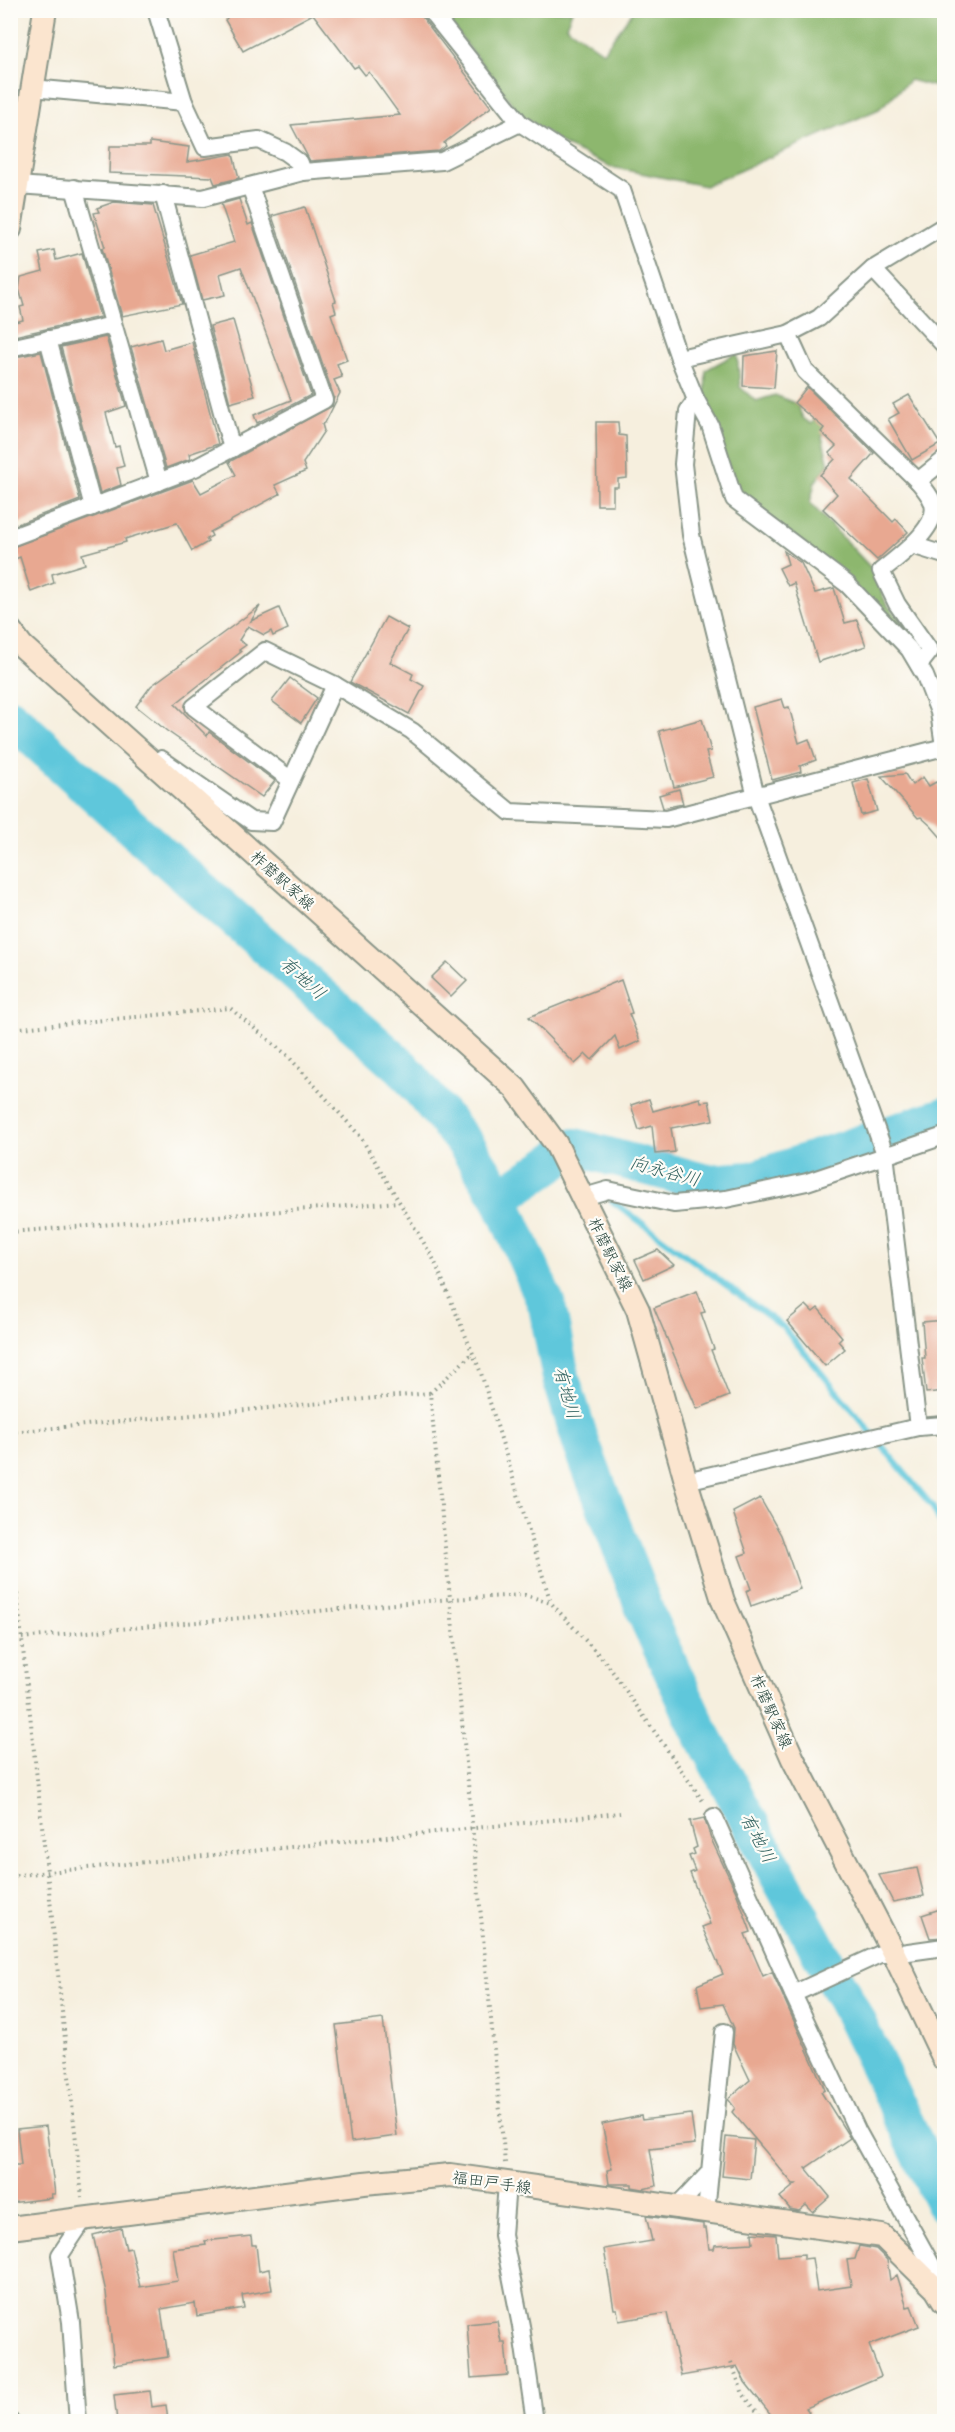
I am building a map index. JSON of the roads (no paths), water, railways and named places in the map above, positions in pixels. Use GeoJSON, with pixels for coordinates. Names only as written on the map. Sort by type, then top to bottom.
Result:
{"type":"FeatureCollection","features":[{"type":"Feature","properties":{"kind":"main road"},"geometry":{"type":"LineString","coordinates":[[10,229],[45,10]]}},
{"type":"Feature","properties":{"kind":"main road","name":"柞磨駅家線"},"geometry":{"type":"LineString","coordinates":[[14,639],[515,1088],[556,1144],[638,1310],[686,1481],[723,1601],[784,1738],[887,1954],[945,2059]]}},
{"type":"Feature","properties":{"kind":"main road","name":"福田戸手線"},"geometry":{"type":"LineString","coordinates":[[10,2228],[364,2183],[450,2175],[882,2236],[940,2296]]}},
{"type":"Feature","properties":{"kind":"street"},"geometry":{"type":"LineString","coordinates":[[156,10],[184,102],[205,147],[259,140],[285,152],[300,163],[303,172]]}},
{"type":"Feature","properties":{"kind":"street"},"geometry":{"type":"LineString","coordinates":[[291,780],[194,707],[265,651],[334,685],[412,731],[510,812],[666,819],[944,746],[939,712],[909,649],[847,584],[734,499],[710,425],[696,400],[679,358],[622,190],[520,123],[430,10]]}},
{"type":"Feature","properties":{"kind":"street"},"geometry":{"type":"LineString","coordinates":[[32,88],[184,102]]}},
{"type":"Feature","properties":{"kind":"street"},"geometry":{"type":"LineString","coordinates":[[17,185],[203,198],[303,172],[442,161],[520,123]]}},
{"type":"Feature","properties":{"kind":"street"},"geometry":{"type":"LineString","coordinates":[[10,538],[195,468],[324,400],[250,186]]}},
{"type":"Feature","properties":{"kind":"street"},"geometry":{"type":"LineString","coordinates":[[74,189],[159,482]]}},
{"type":"Feature","properties":{"kind":"street"},"geometry":{"type":"LineString","coordinates":[[163,194],[232,449]]}},
{"type":"Feature","properties":{"kind":"street"},"geometry":{"type":"LineString","coordinates":[[679,358],[789,334],[819,318],[873,269],[945,226]]}},
{"type":"Feature","properties":{"kind":"street"},"geometry":{"type":"LineString","coordinates":[[873,269],[945,345]]}},
{"type":"Feature","properties":{"kind":"street"},"geometry":{"type":"LineString","coordinates":[[10,348],[114,325]]}},
{"type":"Feature","properties":{"kind":"street"},"geometry":{"type":"LineString","coordinates":[[789,334],[805,371],[918,481],[933,502],[932,520],[912,545],[881,571],[897,604],[930,651],[919,666]]}},
{"type":"Feature","properties":{"kind":"street"},"geometry":{"type":"LineString","coordinates":[[48,339],[93,507]]}},
{"type":"Feature","properties":{"kind":"street"},"geometry":{"type":"LineString","coordinates":[[696,400],[688,411],[683,464],[691,535],[756,796],[885,1154],[918,1427]]}},
{"type":"Feature","properties":{"kind":"street"},"geometry":{"type":"LineString","coordinates":[[918,481],[945,460]]}},
{"type":"Feature","properties":{"kind":"street"},"geometry":{"type":"LineString","coordinates":[[912,545],[945,555]]}},
{"type":"Feature","properties":{"kind":"street"},"geometry":{"type":"LineString","coordinates":[[138,751],[149,751],[251,821],[272,822],[334,685]]}},
{"type":"Feature","properties":{"kind":"street"},"geometry":{"type":"LineString","coordinates":[[584,1197],[608,1190],[674,1204],[726,1199],[807,1182],[885,1154],[945,1136]]}},
{"type":"Feature","properties":{"kind":"street"},"geometry":{"type":"LineString","coordinates":[[686,1481],[918,1427],[945,1425]]}},
{"type":"Feature","properties":{"kind":"street"},"geometry":{"type":"LineString","coordinates":[[714,1817],[857,2130],[941,2282],[940,2296]]}},
{"type":"Feature","properties":{"kind":"street"},"geometry":{"type":"LineString","coordinates":[[793,1994],[887,1954],[945,1947]]}},
{"type":"Feature","properties":{"kind":"street"},"geometry":{"type":"LineString","coordinates":[[706,2211],[724,2032]]}},
{"type":"Feature","properties":{"kind":"street"},"geometry":{"type":"LineString","coordinates":[[677,2207],[710,2172]]}},
{"type":"Feature","properties":{"kind":"street"},"geometry":{"type":"LineString","coordinates":[[507,2184],[502,2235],[521,2326],[535,2421]]}},
{"type":"Feature","properties":{"kind":"street"},"geometry":{"type":"LineString","coordinates":[[78,2421],[71,2322],[60,2255],[84,2219]]}},
{"type":"Feature","properties":{"kind":"waterway","name":"有地川"},"geometry":{"type":"LineString","coordinates":[[10,717],[402,1067],[467,1146],[500,1198],[547,1306],[561,1378],[582,1446],[649,1621],[698,1727],[850,2008],[944,2204]]}},
{"type":"Feature","properties":{"kind":"waterway","name":"向永谷川"},"geometry":{"type":"LineString","coordinates":[[500,1198],[575,1147],[707,1183],[752,1180],[944,1116]]}},
{"type":"Feature","properties":{"kind":"waterway"},"geometry":{"type":"LineString","coordinates":[[607,1173],[611,1157]]}},
{"type":"Feature","properties":{"kind":"waterway"},"geometry":{"type":"LineString","coordinates":[[612,1201],[783,1327],[932,1506],[944,1530]]}}]}
